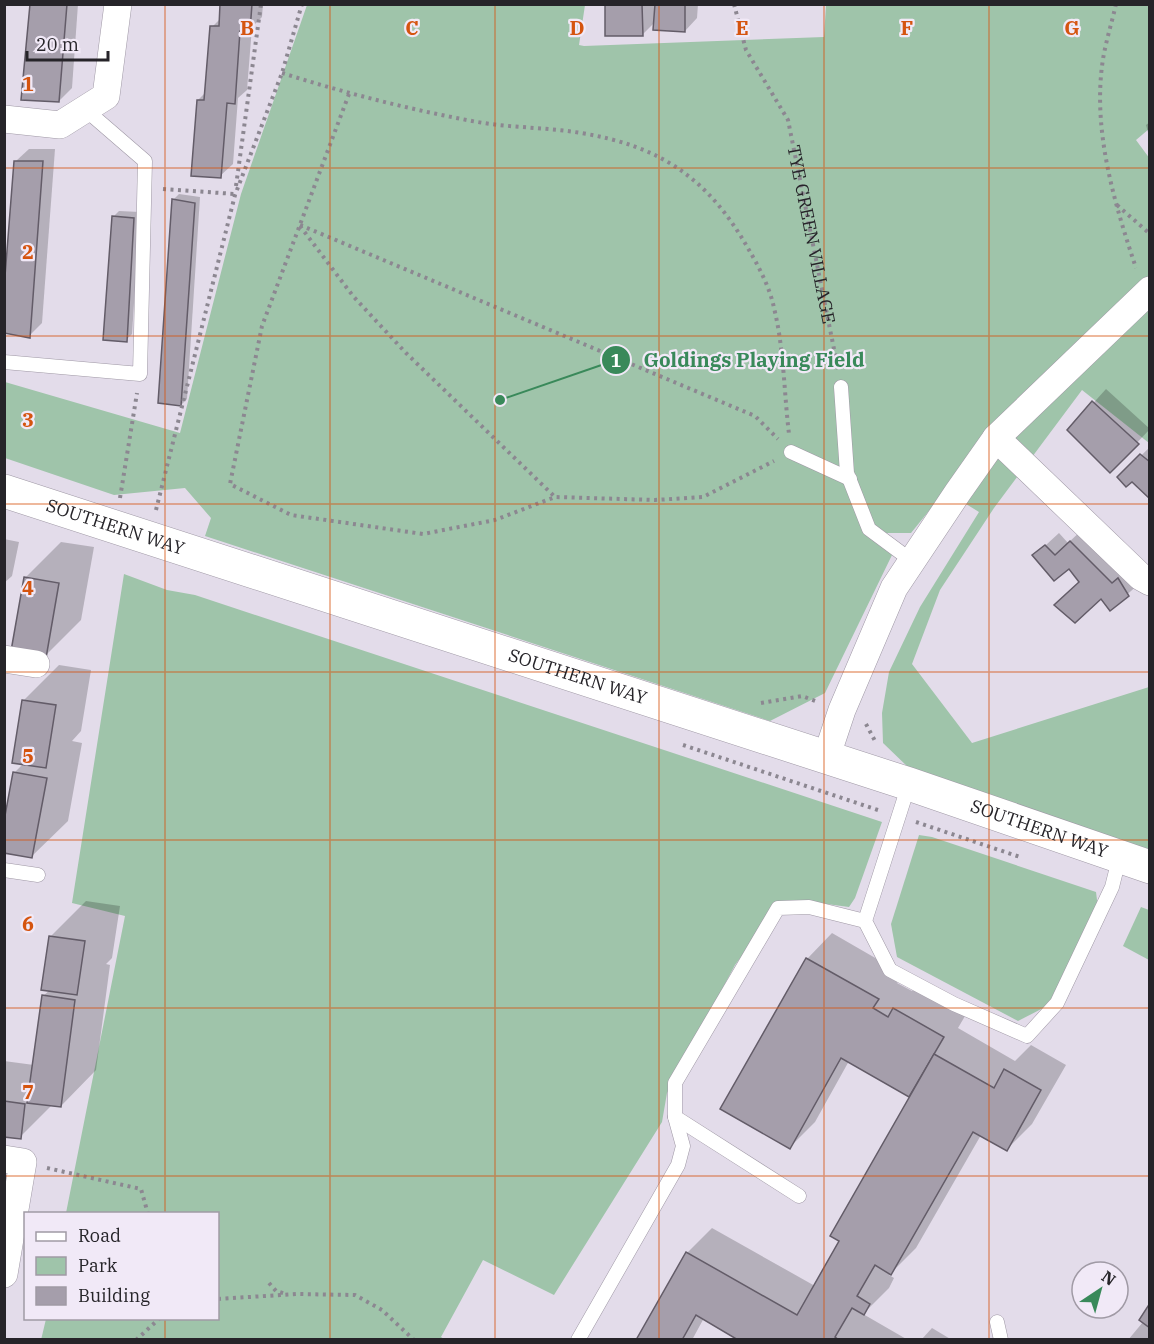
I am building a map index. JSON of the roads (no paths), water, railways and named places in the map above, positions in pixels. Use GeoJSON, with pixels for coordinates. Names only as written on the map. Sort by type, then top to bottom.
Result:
{"type":"FeatureCollection","features":[{"type":"Feature","properties":{"kind":"main road","name":"SOUTHERN WAY"},"geometry":{"type":"LineString","coordinates":[[4,491],[909,784],[1149,867]]}},
{"type":"Feature","properties":{"kind":"street"},"geometry":{"type":"LineString","coordinates":[[4,119],[60,125],[106,96],[118,4]]}},
{"type":"Feature","properties":{"kind":"street"},"geometry":{"type":"LineString","coordinates":[[826,758],[842,710],[894,588],[996,438],[1147,292]]}},
{"type":"Feature","properties":{"kind":"street"},"geometry":{"type":"LineString","coordinates":[[996,438],[1141,577],[1149,582]]}},
{"type":"Feature","properties":{"kind":"street"},"geometry":{"type":"LineString","coordinates":[[4,659],[36,664]]}},
{"type":"Feature","properties":{"kind":"street"},"geometry":{"type":"LineString","coordinates":[[4,1274],[14,1161]]}},
{"type":"Feature","properties":{"kind":"lane"},"geometry":{"type":"LineString","coordinates":[[4,362],[140,374],[145,161],[86,110]]}},
{"type":"Feature","properties":{"kind":"lane"},"geometry":{"type":"LineString","coordinates":[[841,387],[850,479],[869,529],[912,561]]}},
{"type":"Feature","properties":{"kind":"lane"},"geometry":{"type":"LineString","coordinates":[[791,452],[850,479]]}},
{"type":"Feature","properties":{"kind":"lane"},"geometry":{"type":"LineString","coordinates":[[909,784],[865,921],[890,970],[954,1004],[1027,1036],[1057,1003],[1112,887],[1119,858]]}},
{"type":"Feature","properties":{"kind":"lane"},"geometry":{"type":"LineString","coordinates":[[4,870],[38,875]]}},
{"type":"Feature","properties":{"kind":"lane"},"geometry":{"type":"LineString","coordinates":[[578,1340],[678,1166],[683,1146],[675,1117],[675,1083],[778,908],[809,907],[865,921]]}},
{"type":"Feature","properties":{"kind":"lane"},"geometry":{"type":"LineString","coordinates":[[675,1117],[799,1196]]}},
{"type":"Feature","properties":{"kind":"lane"},"geometry":{"type":"LineString","coordinates":[[997,1322],[1000,1340]]}},
{"type":"Feature","properties":{"kind":"place","name":"Goldings Playing Field"},"geometry":{"type":"Point","coordinates":[500,400]}}]}
